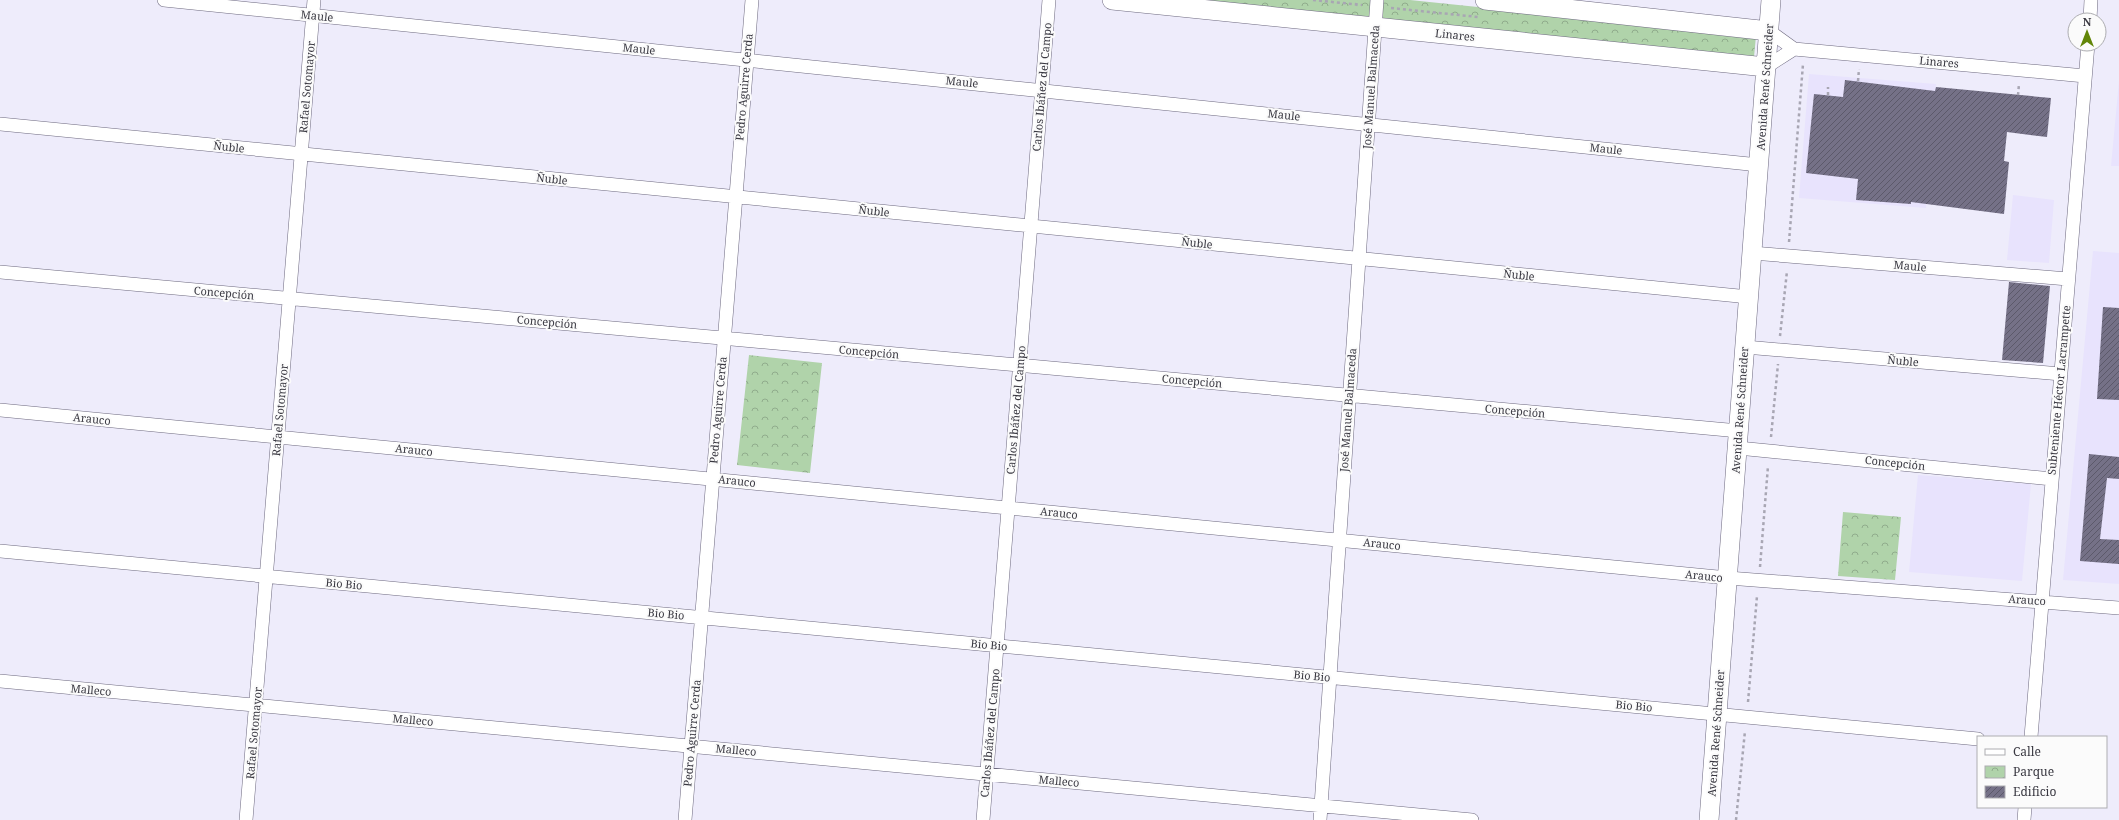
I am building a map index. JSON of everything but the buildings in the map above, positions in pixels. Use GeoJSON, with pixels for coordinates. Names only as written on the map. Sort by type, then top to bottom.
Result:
{"type":"FeatureCollection","features":[{"type":"Feature","properties":{"kind":"main road","name":"Linares"},"geometry":{"type":"LineString","coordinates":[[1112,0],[1766,67]]}},
{"type":"Feature","properties":{"kind":"main road"},"geometry":{"type":"LineString","coordinates":[[1486,0],[1769,31]]}},
{"type":"Feature","properties":{"kind":"main road","name":"Avenida René Schneider"},"geometry":{"type":"LineString","coordinates":[[1709,820],[1771,0]]}},
{"type":"Feature","properties":{"kind":"street","name":"Maule"},"geometry":{"type":"LineString","coordinates":[[164,0],[1759,164]]}},
{"type":"Feature","properties":{"kind":"street","name":"Rafael Sotomayor"},"geometry":{"type":"LineString","coordinates":[[246,820],[314,0]]}},
{"type":"Feature","properties":{"kind":"street","name":"Pedro Aguirre Cerda"},"geometry":{"type":"LineString","coordinates":[[685,820],[752,0]]}},
{"type":"Feature","properties":{"kind":"street","name":"Carlos Ibáñez del Campo"},"geometry":{"type":"LineString","coordinates":[[983,820],[1049,0]]}},
{"type":"Feature","properties":{"kind":"street","name":"José Manuel Balmaceda"},"geometry":{"type":"LineString","coordinates":[[1320,820],[1377,0]]}},
{"type":"Feature","properties":{"kind":"street"},"geometry":{"type":"LineString","coordinates":[[2091,12],[2092,0]]}},
{"type":"Feature","properties":{"kind":"street"},"geometry":{"type":"LineString","coordinates":[[1766,67],[1794,49],[1769,31]]}},
{"type":"Feature","properties":{"kind":"street","name":"Linares"},"geometry":{"type":"LineString","coordinates":[[1794,49],[2085,76]]}},
{"type":"Feature","properties":{"kind":"street","name":"Subteniente Héctor Lacrampette"},"geometry":{"type":"LineString","coordinates":[[2031,736],[2087,52]]}},
{"type":"Feature","properties":{"kind":"street","name":"Ñuble"},"geometry":{"type":"LineString","coordinates":[[0,124],[1749,297]]}},
{"type":"Feature","properties":{"kind":"street","name":"Maule"},"geometry":{"type":"LineString","coordinates":[[1752,253],[2068,279]]}},
{"type":"Feature","properties":{"kind":"street","name":"Concepción"},"geometry":{"type":"LineString","coordinates":[[0,272],[1349,395],[1738,439],[2052,479]]}},
{"type":"Feature","properties":{"kind":"street","name":"Ñuble"},"geometry":{"type":"LineString","coordinates":[[1745,347],[2061,374]]}},
{"type":"Feature","properties":{"kind":"street","name":"Arauco"},"geometry":{"type":"LineString","coordinates":[[0,410],[1728,578],[2119,608]]}},
{"type":"Feature","properties":{"kind":"street","name":"Bio Bio"},"geometry":{"type":"LineString","coordinates":[[0,551],[1977,739]]}},
{"type":"Feature","properties":{"kind":"street","name":"Malleco"},"geometry":{"type":"LineString","coordinates":[[0,681],[1472,820]]}},
{"type":"Feature","properties":{"kind":"street"},"geometry":{"type":"LineString","coordinates":[[2024,820],[2025,808]]}},
{"type":"Feature","properties":{"kind":"path"},"geometry":{"type":"LineString","coordinates":[[1828,87],[1828,95]]}},
{"type":"Feature","properties":{"kind":"shaded area"},"geometry":{"type":"Polygon","coordinates":[[[1809,74],[1936,84],[1926,208],[1799,198],[1809,74]]]}},
{"type":"Feature","properties":{"kind":"shaded area"},"geometry":{"type":"Polygon","coordinates":[[[2119,81],[2119,166],[2111,166],[2119,81]]]}},
{"type":"Feature","properties":{"kind":"shaded area"},"geometry":{"type":"Polygon","coordinates":[[[2013,195],[2054,200],[2049,263],[2007,260],[2013,195]]]}},
{"type":"Feature","properties":{"kind":"shaded area"},"geometry":{"type":"Polygon","coordinates":[[[2093,251],[2119,253],[2119,584],[2063,580],[2093,251]]]}},
{"type":"Feature","properties":{"kind":"shaded area"},"geometry":{"type":"Polygon","coordinates":[[[1918,475],[2031,484],[2022,581],[1909,572],[1918,475]]]}},
{"type":"Feature","properties":{"kind":"green space"},"geometry":{"type":"Polygon","coordinates":[[[1196,0],[1410,0],[1756,36],[1754,57],[1196,0]]]}},
{"type":"Feature","properties":{"kind":"green space"},"geometry":{"type":"Polygon","coordinates":[[[749,355],[822,363],[810,473],[737,465],[749,355]]]}},
{"type":"Feature","properties":{"kind":"green space"},"geometry":{"type":"Polygon","coordinates":[[[1843,512],[1901,517],[1895,580],[1838,576],[1843,512]]]}}]}
